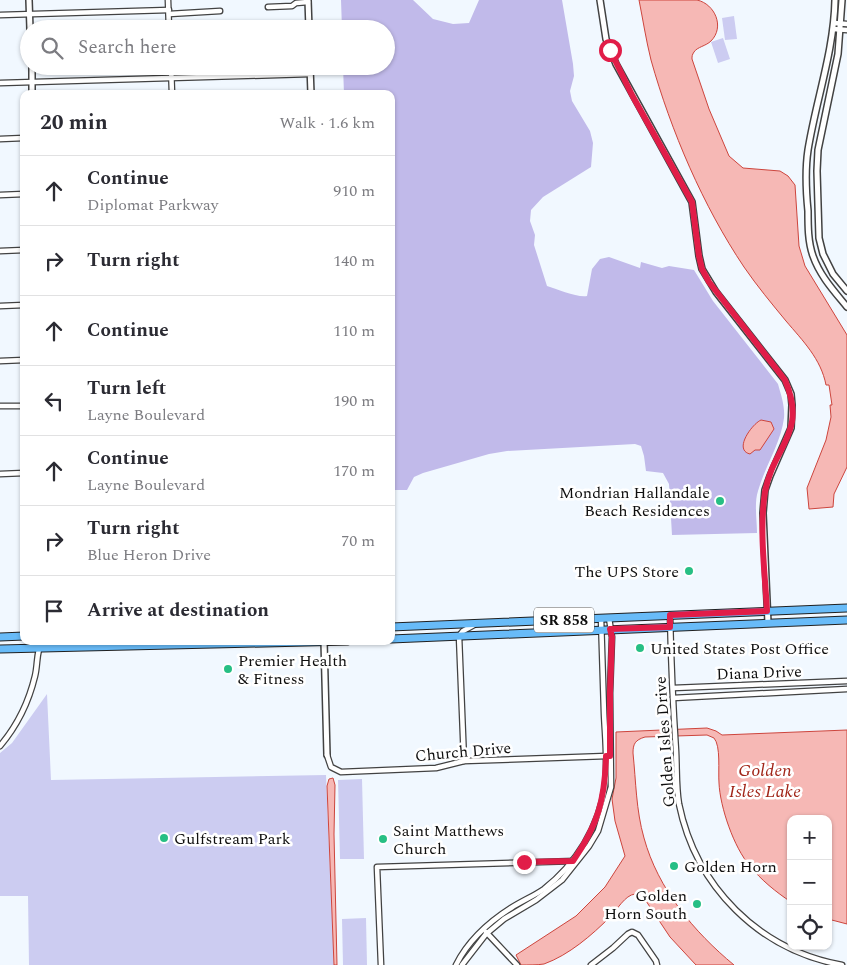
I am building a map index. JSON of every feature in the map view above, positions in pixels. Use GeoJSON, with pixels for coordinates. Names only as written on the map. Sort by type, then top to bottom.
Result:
{"type":"FeatureCollection","features":[{"type":"Feature","properties":{"kind":"main road","name":"SR 858"},"geometry":{"type":"LineString","coordinates":[[395,627],[847,608]]}},
{"type":"Feature","properties":{"kind":"main road","name":"SR 858"},"geometry":{"type":"LineString","coordinates":[[395,639],[847,620]]}},
{"type":"Feature","properties":{"kind":"main road"},"geometry":{"type":"LineString","coordinates":[[432,638],[458,624]]}},
{"type":"Feature","properties":{"kind":"main road"},"geometry":{"type":"LineString","coordinates":[[0,637],[20,636]]}},
{"type":"Feature","properties":{"kind":"main road"},"geometry":{"type":"LineString","coordinates":[[0,649],[40,645],[142,647],[165,645]]}},
{"type":"Feature","properties":{"kind":"street"},"geometry":{"type":"LineString","coordinates":[[30,0],[30,20]]}},
{"type":"Feature","properties":{"kind":"street"},"geometry":{"type":"LineString","coordinates":[[168,0],[169,20]]}},
{"type":"Feature","properties":{"kind":"street"},"geometry":{"type":"LineString","coordinates":[[600,0],[606,39],[616,64],[692,202],[702,269],[716,292],[785,380],[791,394],[793,416],[791,428],[770,476],[764,500],[763,520],[768,623]]}},
{"type":"Feature","properties":{"kind":"street"},"geometry":{"type":"LineString","coordinates":[[834,0],[833,30],[807,163],[809,239],[814,257],[828,284],[847,307]]}},
{"type":"Feature","properties":{"kind":"street"},"geometry":{"type":"LineString","coordinates":[[842,0],[844,24],[841,30],[835,70],[818,150],[817,190],[819,238],[823,254],[833,274],[847,291]]}},
{"type":"Feature","properties":{"kind":"street"},"geometry":{"type":"LineString","coordinates":[[268,7],[292,6],[296,3],[308,1],[309,20]]}},
{"type":"Feature","properties":{"kind":"street"},"geometry":{"type":"LineString","coordinates":[[0,15],[220,11]]}},
{"type":"Feature","properties":{"kind":"street"},"geometry":{"type":"LineString","coordinates":[[834,23],[844,24]]}},
{"type":"Feature","properties":{"kind":"street"},"geometry":{"type":"LineString","coordinates":[[833,30],[847,30]]}},
{"type":"Feature","properties":{"kind":"street"},"geometry":{"type":"LineString","coordinates":[[32,75],[32,90]]}},
{"type":"Feature","properties":{"kind":"street"},"geometry":{"type":"LineString","coordinates":[[0,83],[275,75]]}},
{"type":"Feature","properties":{"kind":"street"},"geometry":{"type":"LineString","coordinates":[[310,75],[310,90]]}},
{"type":"Feature","properties":{"kind":"street"},"geometry":{"type":"LineString","coordinates":[[171,78],[172,90]]}},
{"type":"Feature","properties":{"kind":"street"},"geometry":{"type":"LineString","coordinates":[[0,139],[20,138]]}},
{"type":"Feature","properties":{"kind":"street"},"geometry":{"type":"LineString","coordinates":[[807,163],[817,164]]}},
{"type":"Feature","properties":{"kind":"street"},"geometry":{"type":"LineString","coordinates":[[807,190],[817,190]]}},
{"type":"Feature","properties":{"kind":"street"},"geometry":{"type":"LineString","coordinates":[[0,195],[20,194]]}},
{"type":"Feature","properties":{"kind":"street"},"geometry":{"type":"LineString","coordinates":[[0,251],[20,250]]}},
{"type":"Feature","properties":{"kind":"street"},"geometry":{"type":"LineString","coordinates":[[0,306],[20,305]]}},
{"type":"Feature","properties":{"kind":"street"},"geometry":{"type":"LineString","coordinates":[[0,361],[20,360]]}},
{"type":"Feature","properties":{"kind":"street"},"geometry":{"type":"LineString","coordinates":[[0,406],[20,406]]}},
{"type":"Feature","properties":{"kind":"street"},"geometry":{"type":"LineString","coordinates":[[0,474],[20,473]]}},
{"type":"Feature","properties":{"kind":"street","name":"Golden Isles Drive"},"geometry":{"type":"LineString","coordinates":[[670,615],[678,794],[684,823],[695,854],[718,891],[746,920],[768,937],[809,957],[842,965]]}},
{"type":"Feature","properties":{"kind":"street"},"geometry":{"type":"LineString","coordinates":[[462,965],[486,934],[504,919],[536,900],[562,880],[576,861],[591,832],[605,798],[608,756],[612,637],[605,618]]}},
{"type":"Feature","properties":{"kind":"street"},"geometry":{"type":"LineString","coordinates":[[605,618],[601,629],[608,756]]}},
{"type":"Feature","properties":{"kind":"street"},"geometry":{"type":"LineString","coordinates":[[464,761],[460,636],[468,628],[480,623]]}},
{"type":"Feature","properties":{"kind":"street"},"geometry":{"type":"LineString","coordinates":[[0,746],[15,726],[26,701],[35,677],[40,645]]}},
{"type":"Feature","properties":{"kind":"street"},"geometry":{"type":"LineString","coordinates":[[142,647],[146,645]]}},
{"type":"Feature","properties":{"kind":"street"},"geometry":{"type":"LineString","coordinates":[[324,645],[327,755]]}},
{"type":"Feature","properties":{"kind":"street","name":"Diana Drive"},"geometry":{"type":"LineString","coordinates":[[673,688],[847,681]]}},
{"type":"Feature","properties":{"kind":"street","name":"Diana Drive"},"geometry":{"type":"LineString","coordinates":[[673,698],[847,689]]}},
{"type":"Feature","properties":{"kind":"street","name":"Church Drive"},"geometry":{"type":"LineString","coordinates":[[327,755],[331,767],[341,772],[436,768],[464,761],[608,756]]}},
{"type":"Feature","properties":{"kind":"street"},"geometry":{"type":"LineString","coordinates":[[381,965],[377,867],[576,861]]}},
{"type":"Feature","properties":{"kind":"street"},"geometry":{"type":"LineString","coordinates":[[456,965],[484,928],[502,914],[544,889],[576,861]]}},
{"type":"Feature","properties":{"kind":"street"},"geometry":{"type":"LineString","coordinates":[[484,928],[486,934],[517,965]]}},
{"type":"Feature","properties":{"kind":"street"},"geometry":{"type":"LineString","coordinates":[[591,965],[632,932],[638,935],[657,965]]}},
{"type":"Feature","properties":{"kind":"shaded area"},"geometry":{"type":"Polygon","coordinates":[[[341,0],[413,0],[433,19],[453,24],[469,23],[479,0],[562,0],[573,64],[574,76],[570,91],[572,101],[590,131],[593,143],[591,167],[543,197],[531,210],[530,221],[535,235],[534,245],[547,286],[573,295],[587,296],[592,269],[600,259],[609,257],[640,268],[641,262],[662,268],[669,266],[694,270],[713,301],[778,384],[784,418],[757,496],[757,533],[672,535],[669,484],[663,473],[646,471],[641,446],[635,444],[507,451],[489,454],[423,473],[414,477],[407,490],[395,490],[395,90],[344,90],[343,75],[395,75],[395,20],[342,20],[341,0]]]}},
{"type":"Feature","properties":{"kind":"shaded area"},"geometry":{"type":"Polygon","coordinates":[[[734,16],[737,39],[725,40],[722,18],[734,16]]]}},
{"type":"Feature","properties":{"kind":"shaded area"},"geometry":{"type":"Polygon","coordinates":[[[723,38],[730,59],[718,63],[711,42],[723,38]]]}},
{"type":"Feature","properties":{"kind":"shaded area","name":"Gulfstream Park"},"geometry":{"type":"Polygon","coordinates":[[[47,694],[51,780],[326,775],[334,965],[29,965],[28,896],[0,896],[0,753],[12,743],[47,694]]]}},
{"type":"Feature","properties":{"kind":"shaded area"},"geometry":{"type":"Polygon","coordinates":[[[362,779],[364,859],[340,859],[338,780],[362,779]]]}},
{"type":"Feature","properties":{"kind":"shaded area"},"geometry":{"type":"Polygon","coordinates":[[[366,918],[367,965],[343,965],[342,919],[366,918]]]}},
{"type":"Feature","properties":{"kind":"water"},"geometry":{"type":"Polygon","coordinates":[[[639,0],[697,0],[709,6],[716,17],[717,29],[709,43],[695,50],[692,59],[709,109],[729,156],[743,168],[780,171],[788,176],[795,185],[799,246],[805,266],[847,335],[847,467],[834,494],[833,507],[809,509],[807,488],[826,440],[831,417],[830,405],[832,405],[829,385],[826,385],[816,359],[805,343],[744,267],[729,244],[702,193],[678,141],[659,87],[649,52],[639,0]]]}},
{"type":"Feature","properties":{"kind":"water"},"geometry":{"type":"Polygon","coordinates":[[[761,420],[771,422],[774,429],[760,450],[755,450],[750,454],[745,452],[743,448],[749,431],[761,420]]]}},
{"type":"Feature","properties":{"kind":"water","name":"Golden Isles Lake"},"geometry":{"type":"Polygon","coordinates":[[[707,728],[722,735],[847,730],[847,924],[832,920],[832,815],[787,815],[787,899],[769,886],[754,871],[733,838],[722,804],[719,783],[718,747],[714,738],[707,735],[645,737],[635,743],[633,753],[639,817],[650,857],[658,875],[679,908],[705,938],[734,965],[696,965],[670,937],[644,898],[635,894],[625,900],[603,924],[571,950],[544,964],[521,965],[516,955],[576,916],[605,887],[625,856],[615,821],[612,799],[616,778],[616,732],[707,728]]]}},
{"type":"Feature","properties":{"kind":"water"},"geometry":{"type":"Polygon","coordinates":[[[333,778],[335,785],[334,834],[337,965],[334,965],[327,786],[329,779],[333,778]]]}},
{"type":"Feature","properties":{"kind":"place","name":"Mondrian Hallandale Beach Residences"},"geometry":{"type":"Point","coordinates":[720,501]}},
{"type":"Feature","properties":{"kind":"place","name":"The UPS Store"},"geometry":{"type":"Point","coordinates":[689,571]}},
{"type":"Feature","properties":{"kind":"place","name":"United States Post Office"},"geometry":{"type":"Point","coordinates":[640,648]}},
{"type":"Feature","properties":{"kind":"place","name":"Premier Health & Fitness"},"geometry":{"type":"Point","coordinates":[228,669]}},
{"type":"Feature","properties":{"kind":"place","name":"Gulfstream Park"},"geometry":{"type":"Point","coordinates":[164,838]}},
{"type":"Feature","properties":{"kind":"place","name":"Saint Matthews Church"},"geometry":{"type":"Point","coordinates":[383,839]}},
{"type":"Feature","properties":{"kind":"place","name":"Golden Horn"},"geometry":{"type":"Point","coordinates":[674,866]}},
{"type":"Feature","properties":{"kind":"place","name":"Golden Horn South"},"geometry":{"type":"Point","coordinates":[697,904]}},
{"type":"Feature","properties":{"kind":"route"},"geometry":{"type":"LineString","coordinates":[[524,862],[573,861],[591,832],[605,785],[606,756],[610,756],[612,637],[610,629],[670,627],[670,615],[767,611],[763,513],[765,490],[791,428],[793,416],[791,394],[785,380],[716,292],[702,269],[692,202],[632,95],[610,50]]}}]}
